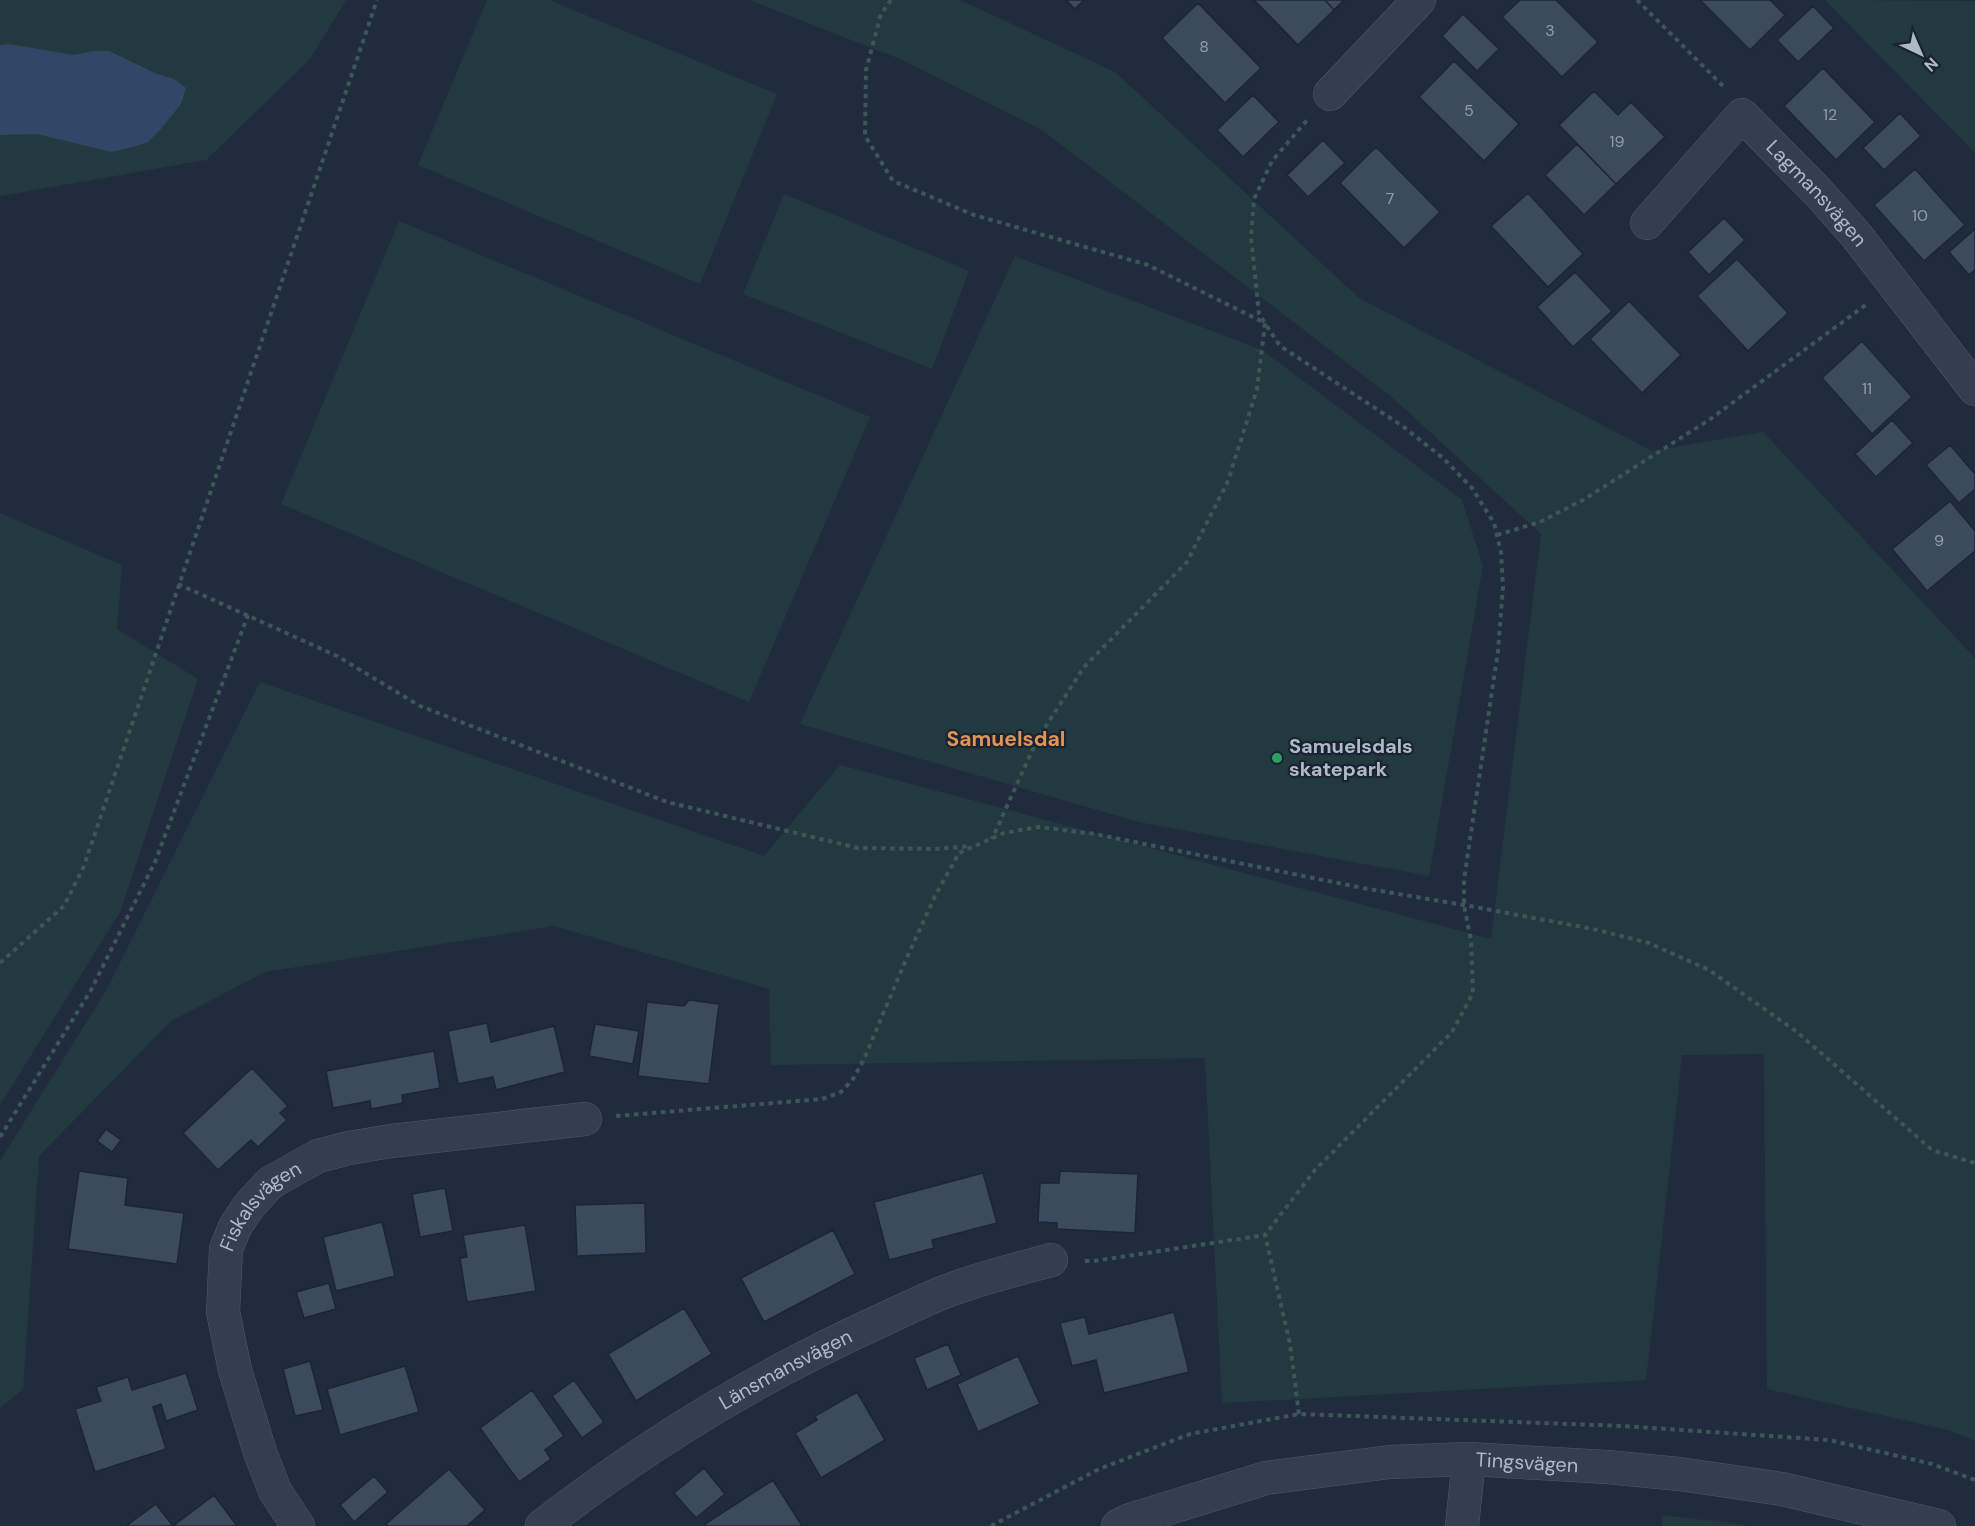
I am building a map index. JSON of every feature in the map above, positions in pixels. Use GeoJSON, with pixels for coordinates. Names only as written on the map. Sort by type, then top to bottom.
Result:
{"type":"FeatureCollection","features":[{"type":"Feature","properties":{"kind":"street"},"geometry":{"type":"LineString","coordinates":[[1330,94],[1419,0]]}},
{"type":"Feature","properties":{"kind":"street"},"geometry":{"type":"LineString","coordinates":[[1647,223],[1742,115]]}},
{"type":"Feature","properties":{"kind":"street","name":"Lagmansvägen"},"geometry":{"type":"LineString","coordinates":[[1742,115],[1818,192],[1856,235],[1975,389]]}},
{"type":"Feature","properties":{"kind":"street","name":"Fiskalsvägen"},"geometry":{"type":"LineString","coordinates":[[298,1526],[275,1491],[260,1452],[235,1370],[223,1312],[226,1249],[235,1227],[248,1207],[270,1183],[318,1156],[348,1148],[585,1119]]}},
{"type":"Feature","properties":{"kind":"street","name":"Länsmansvägen"},"geometry":{"type":"LineString","coordinates":[[542,1526],[597,1483],[760,1380],[816,1350],[951,1289],[1051,1260]]}},
{"type":"Feature","properties":{"kind":"street"},"geometry":{"type":"LineString","coordinates":[[1462,1526],[1468,1459]]}},
{"type":"Feature","properties":{"kind":"street","name":"Tingsvägen"},"geometry":{"type":"LineString","coordinates":[[1118,1526],[1266,1478],[1390,1462],[1468,1459],[1607,1467],[1736,1482],[1782,1489],[1936,1526]]}},
{"type":"Feature","properties":{"kind":"path"},"geometry":{"type":"LineString","coordinates":[[0,963],[64,906],[84,866],[377,0]]}},
{"type":"Feature","properties":{"kind":"path"},"geometry":{"type":"LineString","coordinates":[[891,0],[880,14],[866,70],[865,136],[892,181],[974,214],[1148,265],[1265,323]]}},
{"type":"Feature","properties":{"kind":"path"},"geometry":{"type":"LineString","coordinates":[[1637,0],[1737,100],[1742,115]]}},
{"type":"Feature","properties":{"kind":"path"},"geometry":{"type":"LineString","coordinates":[[1051,1260],[1094,1261],[1265,1235],[1315,1170],[1452,1032],[1473,993],[1471,941],[1464,905],[1464,880],[1498,651],[1503,587],[1502,552],[1494,523],[1472,489],[1443,459],[1401,425],[1280,346],[1259,314],[1251,237],[1254,199],[1272,161],[1330,94]]}},
{"type":"Feature","properties":{"kind":"path"},"geometry":{"type":"LineString","coordinates":[[1497,535],[1540,522],[1582,500],[1709,420],[1894,284]]}},
{"type":"Feature","properties":{"kind":"path"},"geometry":{"type":"LineString","coordinates":[[992,838],[1037,740],[1084,667],[1187,562],[1231,471],[1257,389],[1265,323]]}},
{"type":"Feature","properties":{"kind":"path"},"geometry":{"type":"LineString","coordinates":[[178,584],[337,656],[420,706],[667,802],[858,848],[937,849],[976,846]]}},
{"type":"Feature","properties":{"kind":"path"},"geometry":{"type":"LineString","coordinates":[[0,1137],[91,990],[155,862],[248,615]]}},
{"type":"Feature","properties":{"kind":"path"},"geometry":{"type":"LineString","coordinates":[[585,1119],[822,1099],[841,1092],[853,1079],[864,1059],[935,896],[959,853],[1004,833],[1039,827],[1095,834],[1328,882],[1593,929],[1649,943],[1709,970],[1797,1032],[1932,1150],[1975,1162]]}},
{"type":"Feature","properties":{"kind":"path"},"geometry":{"type":"LineString","coordinates":[[1265,1235],[1290,1344],[1299,1414]]}},
{"type":"Feature","properties":{"kind":"green space"},"geometry":{"type":"Polygon","coordinates":[[[0,0],[346,0],[310,59],[206,160],[0,196],[0,0]]]}},
{"type":"Feature","properties":{"kind":"green space"},"geometry":{"type":"Polygon","coordinates":[[[487,0],[549,0],[777,94],[700,284],[418,165],[487,0]]]}},
{"type":"Feature","properties":{"kind":"green space"},"geometry":{"type":"Polygon","coordinates":[[[749,0],[960,0],[1115,72],[1359,298],[1652,451],[1763,432],[1975,658],[1975,1441],[1948,1430],[1767,1389],[1764,1054],[1682,1055],[1646,1380],[1222,1403],[1205,1058],[771,1065],[769,989],[554,926],[265,972],[171,1021],[39,1156],[23,1389],[0,1408],[0,1161],[107,989],[260,682],[764,856],[840,765],[1491,939],[1541,534],[1393,398],[1042,130],[900,59],[749,0]]]}},
{"type":"Feature","properties":{"kind":"green space"},"geometry":{"type":"Polygon","coordinates":[[[1826,1],[1975,1],[1975,153],[1826,1]]]}},
{"type":"Feature","properties":{"kind":"green space"},"geometry":{"type":"Polygon","coordinates":[[[784,194],[969,271],[932,369],[743,294],[784,194]]]}},
{"type":"Feature","properties":{"kind":"green space"},"geometry":{"type":"Polygon","coordinates":[[[399,221],[870,417],[749,702],[281,504],[399,221]]]}},
{"type":"Feature","properties":{"kind":"green space"},"geometry":{"type":"Polygon","coordinates":[[[1015,256],[1262,350],[1462,500],[1483,566],[1429,876],[1139,822],[800,724],[1015,256]]]}},
{"type":"Feature","properties":{"kind":"green space"},"geometry":{"type":"Polygon","coordinates":[[[0,513],[122,565],[117,629],[198,679],[120,912],[0,1105],[0,513]]]}},
{"type":"Feature","properties":{"kind":"green space"},"geometry":{"type":"Polygon","coordinates":[[[1662,1515],[1754,1526],[1662,1526],[1662,1515]]]}},
{"type":"Feature","properties":{"kind":"water"},"geometry":{"type":"Polygon","coordinates":[[[9,44],[74,55],[93,51],[109,51],[155,73],[174,79],[186,88],[181,104],[160,130],[148,142],[133,147],[111,152],[37,134],[0,135],[0,45],[9,44]]]}},
{"type":"Feature","properties":{"kind":"building"},"geometry":{"type":"Polygon","coordinates":[[[1066,0],[1084,0],[1075,9],[1066,0]]]}},
{"type":"Feature","properties":{"kind":"building"},"geometry":{"type":"Polygon","coordinates":[[[1254,0],[1325,0],[1334,10],[1298,45],[1254,0]]]}},
{"type":"Feature","properties":{"kind":"building"},"geometry":{"type":"Polygon","coordinates":[[[1325,0],[1344,0],[1334,10],[1325,0]]]}},
{"type":"Feature","properties":{"kind":"building"},"geometry":{"type":"Polygon","coordinates":[[[1520,0],[1556,0],[1598,42],[1562,77],[1502,17],[1520,0]]]}},
{"type":"Feature","properties":{"kind":"building"},"geometry":{"type":"Polygon","coordinates":[[[1700,0],[1770,0],[1785,15],[1750,50],[1700,0]]]}},
{"type":"Feature","properties":{"kind":"building"},"geometry":{"type":"Polygon","coordinates":[[[1198,3],[1261,68],[1225,103],[1162,38],[1198,3]]]}},
{"type":"Feature","properties":{"kind":"building"},"geometry":{"type":"Polygon","coordinates":[[[1813,6],[1834,28],[1798,62],[1777,40],[1813,6]]]}},
{"type":"Feature","properties":{"kind":"building"},"geometry":{"type":"Polygon","coordinates":[[[1463,14],[1499,49],[1477,71],[1442,36],[1463,14]]]}},
{"type":"Feature","properties":{"kind":"building"},"geometry":{"type":"Polygon","coordinates":[[[1454,61],[1519,124],[1484,161],[1419,97],[1454,61]]]}},
{"type":"Feature","properties":{"kind":"building"},"geometry":{"type":"Polygon","coordinates":[[[1823,68],[1875,122],[1836,160],[1784,106],[1823,68]]]}},
{"type":"Feature","properties":{"kind":"building"},"geometry":{"type":"Polygon","coordinates":[[[1594,91],[1618,115],[1631,102],[1665,137],[1616,184],[1559,125],[1594,91]]]}},
{"type":"Feature","properties":{"kind":"building"},"geometry":{"type":"Polygon","coordinates":[[[1253,95],[1279,122],[1243,157],[1217,130],[1253,95]]]}},
{"type":"Feature","properties":{"kind":"building"},"geometry":{"type":"Polygon","coordinates":[[[1900,113],[1921,136],[1884,170],[1863,148],[1900,113]]]}},
{"type":"Feature","properties":{"kind":"building"},"geometry":{"type":"Polygon","coordinates":[[[1323,140],[1345,163],[1308,197],[1287,175],[1323,140]]]}},
{"type":"Feature","properties":{"kind":"building"},"geometry":{"type":"Polygon","coordinates":[[[1577,144],[1616,184],[1584,215],[1545,175],[1577,144]]]}},
{"type":"Feature","properties":{"kind":"building"},"geometry":{"type":"Polygon","coordinates":[[[1376,147],[1440,212],[1404,248],[1340,183],[1376,147]]]}},
{"type":"Feature","properties":{"kind":"building"},"geometry":{"type":"Polygon","coordinates":[[[1915,169],[1965,225],[1924,261],[1874,205],[1915,169]]]}},
{"type":"Feature","properties":{"kind":"building"},"geometry":{"type":"Polygon","coordinates":[[[1528,193],[1583,254],[1548,287],[1491,226],[1528,193]]]}},
{"type":"Feature","properties":{"kind":"building"},"geometry":{"type":"Polygon","coordinates":[[[1724,218],[1745,240],[1709,275],[1688,252],[1724,218]]]}},
{"type":"Feature","properties":{"kind":"building"},"geometry":{"type":"Polygon","coordinates":[[[1975,229],[1975,270],[1969,275],[1949,252],[1975,229]]]}},
{"type":"Feature","properties":{"kind":"building"},"geometry":{"type":"Polygon","coordinates":[[[1737,259],[1788,313],[1748,351],[1697,296],[1737,259]]]}},
{"type":"Feature","properties":{"kind":"building"},"geometry":{"type":"Polygon","coordinates":[[[1575,272],[1612,311],[1573,347],[1537,307],[1575,272]]]}},
{"type":"Feature","properties":{"kind":"building"},"geometry":{"type":"Polygon","coordinates":[[[1629,301],[1681,355],[1642,393],[1590,339],[1629,301]]]}},
{"type":"Feature","properties":{"kind":"building"},"geometry":{"type":"Polygon","coordinates":[[[1862,341],[1912,397],[1872,434],[1822,378],[1862,341]]]}},
{"type":"Feature","properties":{"kind":"building"},"geometry":{"type":"Polygon","coordinates":[[[1892,420],[1913,443],[1876,477],[1855,454],[1892,420]]]}},
{"type":"Feature","properties":{"kind":"building"},"geometry":{"type":"Polygon","coordinates":[[[1950,445],[1975,474],[1975,489],[1959,503],[1926,465],[1950,445]]]}},
{"type":"Feature","properties":{"kind":"building"},"geometry":{"type":"Polygon","coordinates":[[[1950,501],[1975,531],[1975,551],[1927,591],[1892,549],[1950,501]]]}},
{"type":"Feature","properties":{"kind":"building"},"geometry":{"type":"Polygon","coordinates":[[[689,1000],[719,1004],[709,1084],[638,1076],[647,1002],[684,1006],[689,1000]]]}},
{"type":"Feature","properties":{"kind":"building"},"geometry":{"type":"Polygon","coordinates":[[[487,1023],[491,1042],[554,1026],[565,1072],[496,1090],[493,1077],[458,1084],[448,1031],[487,1023]]]}},
{"type":"Feature","properties":{"kind":"building"},"geometry":{"type":"Polygon","coordinates":[[[595,1024],[639,1031],[633,1064],[589,1056],[595,1024]]]}},
{"type":"Feature","properties":{"kind":"building"},"geometry":{"type":"Polygon","coordinates":[[[434,1051],[440,1088],[402,1095],[403,1103],[371,1109],[370,1101],[333,1108],[326,1071],[434,1051]]]}},
{"type":"Feature","properties":{"kind":"building"},"geometry":{"type":"Polygon","coordinates":[[[252,1068],[288,1106],[280,1113],[287,1120],[258,1147],[251,1140],[218,1170],[183,1133],[252,1068]]]}},
{"type":"Feature","properties":{"kind":"building"},"geometry":{"type":"Polygon","coordinates":[[[106,1129],[121,1140],[112,1152],[97,1141],[106,1129]]]}},
{"type":"Feature","properties":{"kind":"building"},"geometry":{"type":"Polygon","coordinates":[[[79,1171],[128,1178],[125,1205],[184,1213],[177,1264],[68,1249],[79,1171]]]}},
{"type":"Feature","properties":{"kind":"building"},"geometry":{"type":"Polygon","coordinates":[[[1060,1171],[1138,1174],[1135,1233],[1057,1229],[1057,1223],[1038,1222],[1040,1183],[1059,1183],[1060,1171]]]}},
{"type":"Feature","properties":{"kind":"building"},"geometry":{"type":"Polygon","coordinates":[[[983,1173],[997,1223],[932,1240],[934,1248],[889,1260],[874,1202],[983,1173]]]}},
{"type":"Feature","properties":{"kind":"building"},"geometry":{"type":"Polygon","coordinates":[[[445,1188],[453,1231],[420,1237],[412,1194],[445,1188]]]}},
{"type":"Feature","properties":{"kind":"building"},"geometry":{"type":"Polygon","coordinates":[[[645,1203],[646,1253],[577,1256],[575,1205],[645,1203]]]}},
{"type":"Feature","properties":{"kind":"building"},"geometry":{"type":"Polygon","coordinates":[[[382,1222],[395,1276],[336,1291],[323,1237],[382,1222]]]}},
{"type":"Feature","properties":{"kind":"building"},"geometry":{"type":"Polygon","coordinates":[[[525,1225],[536,1291],[467,1302],[460,1258],[467,1257],[463,1235],[525,1225]]]}},
{"type":"Feature","properties":{"kind":"building"},"geometry":{"type":"Polygon","coordinates":[[[833,1230],[855,1274],[764,1322],[741,1278],[833,1230]]]}},
{"type":"Feature","properties":{"kind":"building"},"geometry":{"type":"Polygon","coordinates":[[[329,1283],[336,1309],[304,1318],[296,1292],[329,1283]]]}},
{"type":"Feature","properties":{"kind":"building"},"geometry":{"type":"Polygon","coordinates":[[[684,1308],[712,1354],[636,1401],[608,1354],[684,1308]]]}},
{"type":"Feature","properties":{"kind":"building"},"geometry":{"type":"Polygon","coordinates":[[[1174,1312],[1189,1372],[1104,1393],[1096,1360],[1072,1366],[1060,1323],[1085,1317],[1089,1334],[1174,1312]]]}},
{"type":"Feature","properties":{"kind":"building"},"geometry":{"type":"Polygon","coordinates":[[[948,1344],[961,1375],[927,1390],[914,1358],[948,1344]]]}},
{"type":"Feature","properties":{"kind":"building"},"geometry":{"type":"Polygon","coordinates":[[[1018,1356],[1040,1404],[978,1432],[957,1384],[1018,1356]]]}},
{"type":"Feature","properties":{"kind":"building"},"geometry":{"type":"Polygon","coordinates":[[[310,1361],[323,1410],[295,1416],[283,1369],[310,1361]]]}},
{"type":"Feature","properties":{"kind":"building"},"geometry":{"type":"Polygon","coordinates":[[[405,1366],[419,1412],[340,1435],[327,1389],[405,1366]]]}},
{"type":"Feature","properties":{"kind":"building"},"geometry":{"type":"Polygon","coordinates":[[[186,1373],[198,1410],[166,1421],[161,1404],[153,1407],[166,1449],[95,1472],[75,1409],[101,1401],[96,1387],[128,1377],[132,1390],[186,1373]]]}},
{"type":"Feature","properties":{"kind":"building"},"geometry":{"type":"Polygon","coordinates":[[[574,1380],[604,1422],[582,1438],[552,1396],[574,1380]]]}},
{"type":"Feature","properties":{"kind":"building"},"geometry":{"type":"Polygon","coordinates":[[[532,1390],[564,1436],[545,1450],[551,1459],[519,1482],[480,1428],[532,1390]]]}},
{"type":"Feature","properties":{"kind":"building"},"geometry":{"type":"Polygon","coordinates":[[[857,1392],[885,1440],[821,1478],[795,1433],[817,1420],[815,1416],[857,1392]]]}},
{"type":"Feature","properties":{"kind":"building"},"geometry":{"type":"Polygon","coordinates":[[[704,1468],[725,1494],[696,1518],[674,1493],[704,1468]]]}},
{"type":"Feature","properties":{"kind":"building"},"geometry":{"type":"Polygon","coordinates":[[[449,1469],[485,1510],[467,1526],[388,1526],[386,1524],[449,1469]]]}},
{"type":"Feature","properties":{"kind":"building"},"geometry":{"type":"Polygon","coordinates":[[[374,1476],[388,1492],[354,1522],[340,1505],[374,1476]]]}},
{"type":"Feature","properties":{"kind":"building"},"geometry":{"type":"Polygon","coordinates":[[[773,1480],[802,1526],[706,1526],[705,1524],[773,1480]]]}},
{"type":"Feature","properties":{"kind":"building"},"geometry":{"type":"Polygon","coordinates":[[[214,1495],[237,1526],[173,1526],[214,1495]]]}},
{"type":"Feature","properties":{"kind":"building"},"geometry":{"type":"Polygon","coordinates":[[[156,1504],[173,1526],[126,1526],[156,1504]]]}},
{"type":"Feature","properties":{"kind":"place","name":"Samuelsdals skatepark"},"geometry":{"type":"Point","coordinates":[1277,758]}},
{"type":"Feature","properties":{"kind":"district","name":"Samuelsdal"},"geometry":{"type":"Point","coordinates":[1006,739]}}]}
